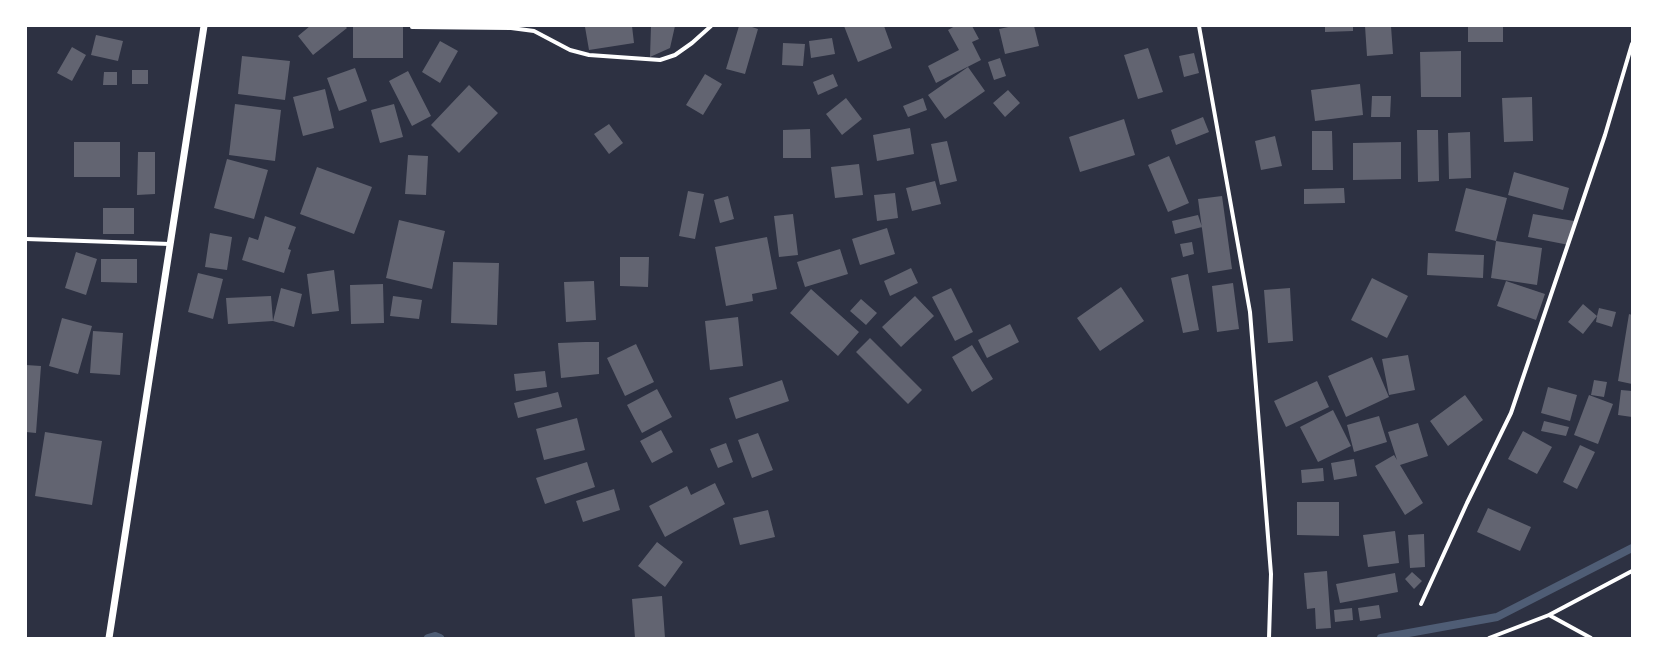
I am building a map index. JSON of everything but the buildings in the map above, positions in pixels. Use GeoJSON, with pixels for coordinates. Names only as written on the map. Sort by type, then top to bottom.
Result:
{"type":"FeatureCollection","features":[{"type":"Feature","properties":{"kind":"street"},"geometry":{"type":"LineString","coordinates":[[109,638],[204,26]]}},
{"type":"Feature","properties":{"kind":"street"},"geometry":{"type":"LineString","coordinates":[[412,27],[511,28],[534,31],[570,50],[588,55],[660,60],[675,55],[692,43],[711,26]]}},
{"type":"Feature","properties":{"kind":"street"},"geometry":{"type":"LineString","coordinates":[[1199,26],[1250,312],[1271,574],[1269,638]]}},
{"type":"Feature","properties":{"kind":"street"},"geometry":{"type":"LineString","coordinates":[[1422,604],[1468,503],[1512,413],[1605,135],[1632,44]]}},
{"type":"Feature","properties":{"kind":"street"},"geometry":{"type":"LineString","coordinates":[[26,239],[170,244]]}},
{"type":"Feature","properties":{"kind":"street"},"geometry":{"type":"LineString","coordinates":[[1489,638],[1549,615],[1632,571]]}},
{"type":"Feature","properties":{"kind":"street"},"geometry":{"type":"LineString","coordinates":[[1549,615],[1591,638]]}},
{"type":"Feature","properties":{"kind":"waterway"},"geometry":{"type":"LineString","coordinates":[[1381,638],[1497,617],[1632,548]]}},
{"type":"Feature","properties":{"kind":"waterway"},"geometry":{"type":"LineString","coordinates":[[428,638],[435,636],[440,638]]}}]}
